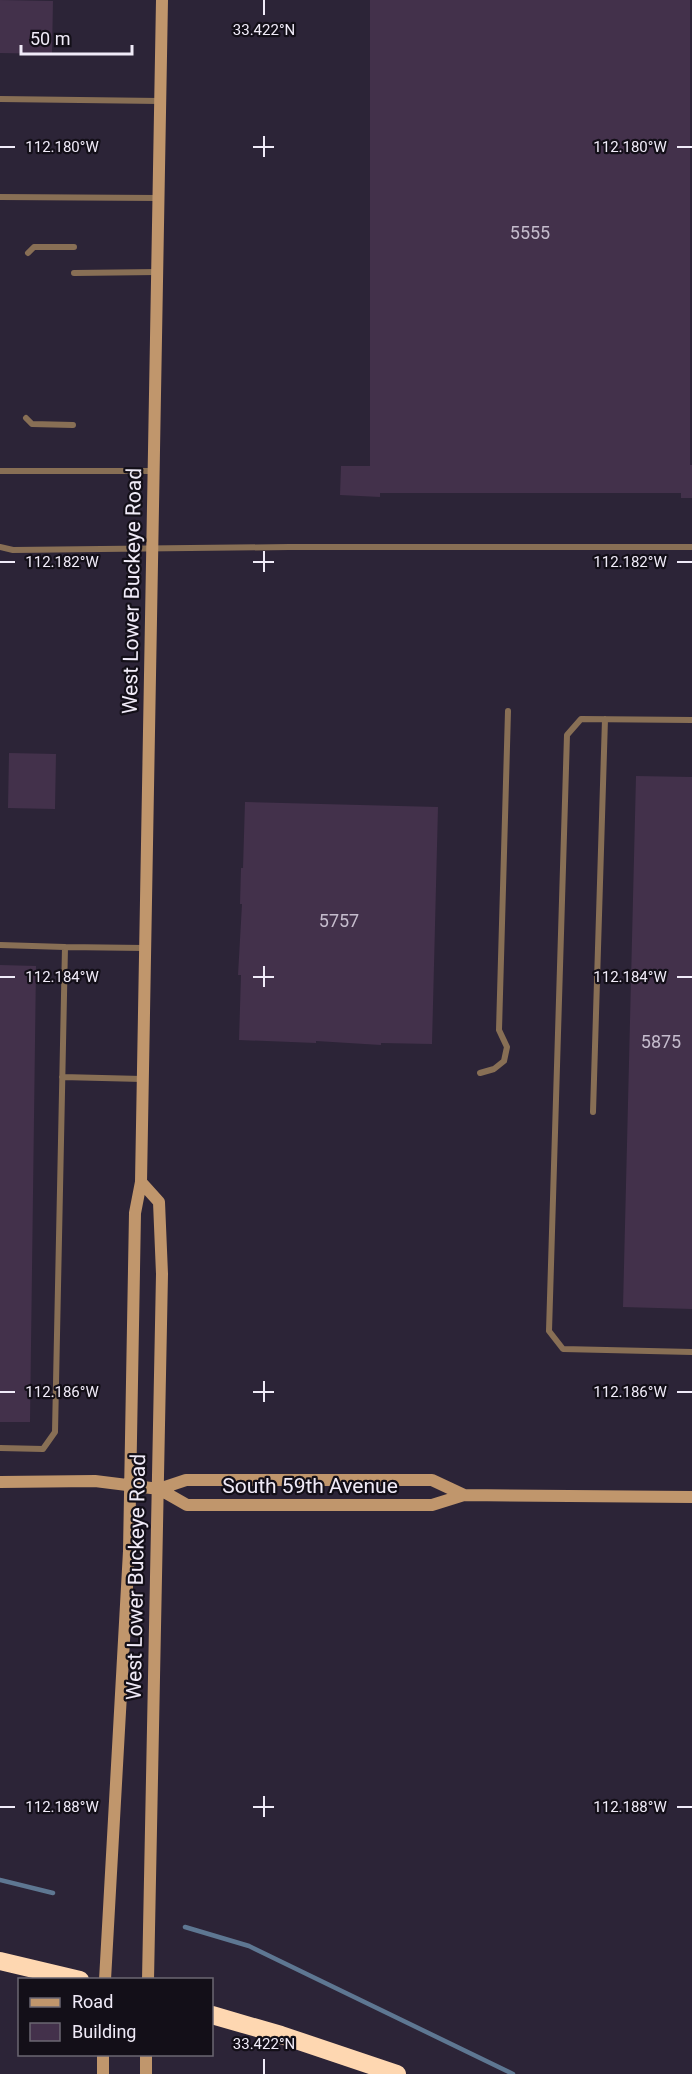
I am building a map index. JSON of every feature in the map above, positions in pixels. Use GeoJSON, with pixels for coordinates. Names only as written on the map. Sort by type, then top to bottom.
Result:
{"type":"FeatureCollection","features":[{"type":"Feature","properties":{"kind":"highway"},"geometry":{"type":"LineString","coordinates":[[0,1961],[72,1978]]}},
{"type":"Feature","properties":{"kind":"highway"},"geometry":{"type":"LineString","coordinates":[[213,2015],[282,2035],[397,2074]]}},
{"type":"Feature","properties":{"kind":"main road","name":"West Lower Buckeye Road"},"geometry":{"type":"LineString","coordinates":[[105,1978],[129,1551],[135,1213],[141,1182],[162,0]]}},
{"type":"Feature","properties":{"kind":"main road","name":"West Lower Buckeye Road"},"geometry":{"type":"LineString","coordinates":[[141,1182],[159,1202],[162,1237],[148,1978]]}},
{"type":"Feature","properties":{"kind":"main road","name":"South 59th Avenue"},"geometry":{"type":"LineString","coordinates":[[159,1489],[186,1480],[432,1480],[464,1495]]}},
{"type":"Feature","properties":{"kind":"main road","name":"South 59th Avenue"},"geometry":{"type":"LineString","coordinates":[[0,1482],[95,1481],[159,1489],[187,1505],[432,1505],[464,1495],[692,1497]]}},
{"type":"Feature","properties":{"kind":"main road"},"geometry":{"type":"LineString","coordinates":[[103,2074],[104,2056]]}},
{"type":"Feature","properties":{"kind":"main road"},"geometry":{"type":"LineString","coordinates":[[146,2056],[146,2074]]}},
{"type":"Feature","properties":{"kind":"lane"},"geometry":{"type":"LineString","coordinates":[[0,99],[160,100]]}},
{"type":"Feature","properties":{"kind":"lane"},"geometry":{"type":"LineString","coordinates":[[0,197],[158,198]]}},
{"type":"Feature","properties":{"kind":"lane"},"geometry":{"type":"LineString","coordinates":[[28,253],[34,247],[74,247]]}},
{"type":"Feature","properties":{"kind":"lane"},"geometry":{"type":"LineString","coordinates":[[74,273],[156,272]]}},
{"type":"Feature","properties":{"kind":"lane"},"geometry":{"type":"LineString","coordinates":[[26,418],[32,424],[73,425]]}},
{"type":"Feature","properties":{"kind":"lane"},"geometry":{"type":"LineString","coordinates":[[0,471],[153,471]]}},
{"type":"Feature","properties":{"kind":"lane"},"geometry":{"type":"LineString","coordinates":[[0,548],[12,550],[692,547]]}},
{"type":"Feature","properties":{"kind":"lane"},"geometry":{"type":"LineString","coordinates":[[480,1073],[494,1069],[504,1061],[507,1047],[499,1030],[508,711]]}},
{"type":"Feature","properties":{"kind":"lane"},"geometry":{"type":"LineString","coordinates":[[692,720],[581,719],[567,735],[549,1331],[563,1349],[692,1352]]}},
{"type":"Feature","properties":{"kind":"lane"},"geometry":{"type":"LineString","coordinates":[[593,1112],[605,719]]}},
{"type":"Feature","properties":{"kind":"lane"},"geometry":{"type":"LineString","coordinates":[[0,945],[144,948]]}},
{"type":"Feature","properties":{"kind":"lane"},"geometry":{"type":"LineString","coordinates":[[0,1448],[43,1449],[55,1432],[65,947]]}},
{"type":"Feature","properties":{"kind":"lane"},"geometry":{"type":"LineString","coordinates":[[62,1077],[142,1079]]}},
{"type":"Feature","properties":{"kind":"building"},"geometry":{"type":"Polygon","coordinates":[[[0,0],[53,1],[52,54],[0,53],[0,0]]]}},
{"type":"Feature","properties":{"kind":"building"},"geometry":{"type":"Polygon","coordinates":[[[370,0],[690,0],[690,465],[692,465],[692,498],[681,498],[681,493],[380,493],[380,497],[340,495],[341,466],[370,466],[370,0]]]}},
{"type":"Feature","properties":{"kind":"building"},"geometry":{"type":"Polygon","coordinates":[[[9,753],[56,754],[55,809],[8,808],[9,753]]]}},
{"type":"Feature","properties":{"kind":"building"},"geometry":{"type":"Polygon","coordinates":[[[636,776],[692,777],[692,1309],[623,1307],[636,776]]]}},
{"type":"Feature","properties":{"kind":"building"},"geometry":{"type":"Polygon","coordinates":[[[245,802],[438,807],[432,1044],[381,1043],[381,1045],[239,1040],[241,975],[238,975],[245,802]]]}},
{"type":"Feature","properties":{"kind":"building"},"geometry":{"type":"Polygon","coordinates":[[[0,965],[36,966],[30,1422],[0,1422],[0,965]]]}},
{"type":"Feature","properties":{"kind":"waterway"},"geometry":{"type":"LineString","coordinates":[[0,1880],[53,1893]]}},
{"type":"Feature","properties":{"kind":"waterway"},"geometry":{"type":"LineString","coordinates":[[185,1927],[249,1946],[513,2074]]}}]}
